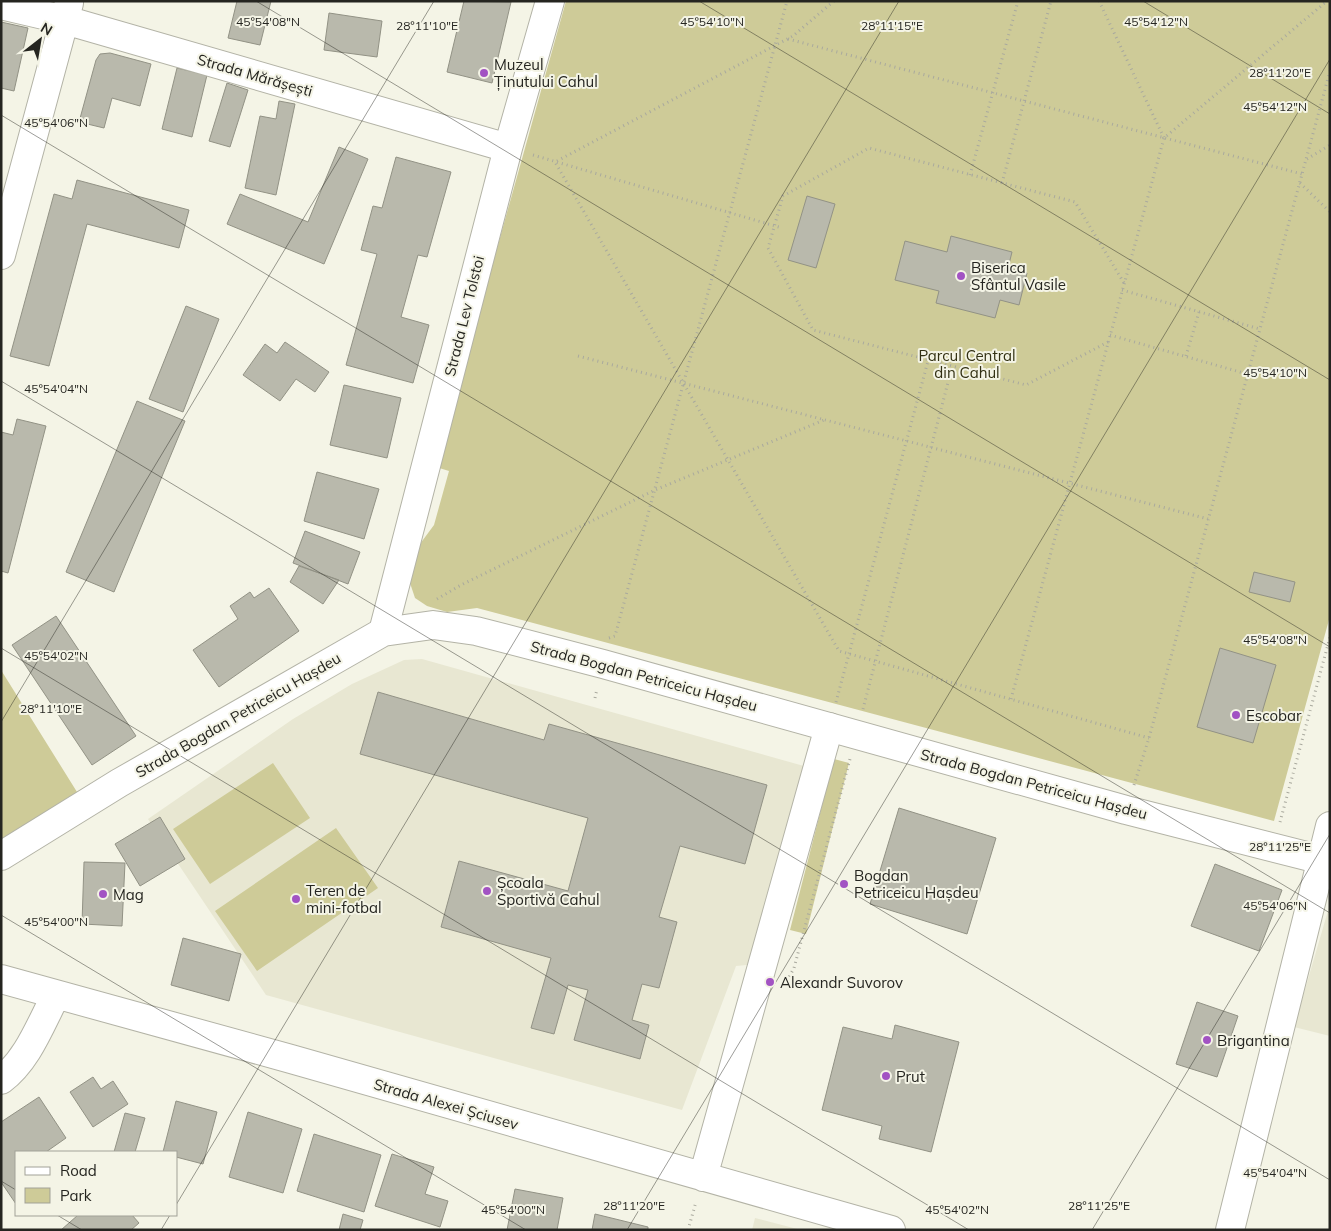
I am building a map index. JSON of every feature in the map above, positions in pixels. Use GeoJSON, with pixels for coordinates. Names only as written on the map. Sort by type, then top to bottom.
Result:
{"type":"FeatureCollection","features":[{"type":"Feature","properties":{"kind":"street","name":"Strada Lev Tolstoi"},"geometry":{"type":"LineString","coordinates":[[383,632],[508,148],[550,1]]}},
{"type":"Feature","properties":{"kind":"street","name":"Strada Mărășești"},"geometry":{"type":"LineString","coordinates":[[1,5],[67,10],[508,148]]}},
{"type":"Feature","properties":{"kind":"street"},"geometry":{"type":"LineString","coordinates":[[1,255],[67,10]]}},
{"type":"Feature","properties":{"kind":"street","name":"Strada Bogdan Petriceicu Hașdeu"},"geometry":{"type":"LineString","coordinates":[[1,856],[119,783],[383,632],[433,625],[476,631],[603,664],[1126,810],[1325,860]]}},
{"type":"Feature","properties":{"kind":"street"},"geometry":{"type":"LineString","coordinates":[[703,1177],[829,727]]}},
{"type":"Feature","properties":{"kind":"street"},"geometry":{"type":"LineString","coordinates":[[1230,1230],[1325,860],[1330,826]]}},
{"type":"Feature","properties":{"kind":"street","name":"Strada Alexei Șciusev"},"geometry":{"type":"LineString","coordinates":[[1,979],[291,1059],[891,1230]]}},
{"type":"Feature","properties":{"kind":"street"},"geometry":{"type":"LineString","coordinates":[[1,1080],[9,1074],[24,1056],[56,995]]}},
{"type":"Feature","properties":{"kind":"path"},"geometry":{"type":"LineString","coordinates":[[595,698],[607,639],[615,636],[787,1]]}},
{"type":"Feature","properties":{"kind":"path"},"geometry":{"type":"LineString","coordinates":[[555,162],[793,36],[834,1]]}},
{"type":"Feature","properties":{"kind":"path"},"geometry":{"type":"LineString","coordinates":[[970,175],[1018,1]]}},
{"type":"Feature","properties":{"kind":"path"},"geometry":{"type":"LineString","coordinates":[[1002,183],[1051,1]]}},
{"type":"Feature","properties":{"kind":"path"},"geometry":{"type":"LineString","coordinates":[[1100,1],[1164,138]]}},
{"type":"Feature","properties":{"kind":"path"},"geometry":{"type":"LineString","coordinates":[[1011,699],[1164,138],[1327,1]]}},
{"type":"Feature","properties":{"kind":"path"},"geometry":{"type":"LineString","coordinates":[[786,39],[1302,174]]}},
{"type":"Feature","properties":{"kind":"path"},"geometry":{"type":"LineString","coordinates":[[1126,810],[1149,738],[1330,72]]}},
{"type":"Feature","properties":{"kind":"path"},"geometry":{"type":"LineString","coordinates":[[1306,159],[1330,145]]}},
{"type":"Feature","properties":{"kind":"path"},"geometry":{"type":"LineString","coordinates":[[508,148],[782,228]]}},
{"type":"Feature","properties":{"kind":"path"},"geometry":{"type":"LineString","coordinates":[[1108,342],[1026,385],[813,330],[768,248],[783,196],[869,148],[1074,202],[1124,283]]}},
{"type":"Feature","properties":{"kind":"path"},"geometry":{"type":"LineString","coordinates":[[555,162],[839,651],[1149,738]]}},
{"type":"Feature","properties":{"kind":"path"},"geometry":{"type":"LineString","coordinates":[[1300,183],[1330,212]]}},
{"type":"Feature","properties":{"kind":"path"},"geometry":{"type":"LineString","coordinates":[[1122,290],[1260,329]]}},
{"type":"Feature","properties":{"kind":"path"},"geometry":{"type":"LineString","coordinates":[[1186,356],[1199,312]]}},
{"type":"Feature","properties":{"kind":"path"},"geometry":{"type":"LineString","coordinates":[[1110,335],[1248,374]]}},
{"type":"Feature","properties":{"kind":"path"},"geometry":{"type":"LineString","coordinates":[[578,356],[1208,519]]}},
{"type":"Feature","properties":{"kind":"path"},"geometry":{"type":"LineString","coordinates":[[829,727],[928,361]]}},
{"type":"Feature","properties":{"kind":"path"},"geometry":{"type":"LineString","coordinates":[[856,735],[952,366]]}},
{"type":"Feature","properties":{"kind":"path"},"geometry":{"type":"LineString","coordinates":[[430,604],[461,585],[655,490],[824,420]]}},
{"type":"Feature","properties":{"kind":"path"},"geometry":{"type":"LineString","coordinates":[[1278,829],[1330,637]]}},
{"type":"Feature","properties":{"kind":"shaded area","name":"Școala Sportivă Cahul"},"geometry":{"type":"Polygon","coordinates":[[[422,659],[811,768],[757,964],[736,966],[682,1110],[266,995],[148,819],[293,719],[352,684],[404,660],[422,659]]]}},
{"type":"Feature","properties":{"kind":"shaded area"},"geometry":{"type":"Polygon","coordinates":[[[1330,904],[1330,1036],[1294,1027],[1330,904]]]}},
{"type":"Feature","properties":{"kind":"shaded area"},"geometry":{"type":"Polygon","coordinates":[[[755,1218],[801,1230],[752,1230],[755,1218]]]}},
{"type":"Feature","properties":{"kind":"green space","name":"Parcul Central din Cahul"},"geometry":{"type":"Polygon","coordinates":[[[566,1],[1330,1],[1330,616],[1274,821],[477,608],[447,612],[427,606],[415,598],[409,580],[417,548],[434,525],[449,471],[436,467],[566,1]]]}},
{"type":"Feature","properties":{"kind":"green space"},"geometry":{"type":"Polygon","coordinates":[[[1,670],[77,792],[1,840],[1,670]]]}},
{"type":"Feature","properties":{"kind":"green space"},"geometry":{"type":"Polygon","coordinates":[[[834,759],[849,763],[806,934],[790,930],[834,759]]]}},
{"type":"Feature","properties":{"kind":"green space"},"geometry":{"type":"Polygon","coordinates":[[[273,763],[310,818],[210,884],[173,829],[273,763]]]}},
{"type":"Feature","properties":{"kind":"green space","name":"Teren de mini-fotbal"},"geometry":{"type":"Polygon","coordinates":[[[336,828],[378,888],[257,971],[215,911],[336,828]]]}},
{"type":"Feature","properties":{"kind":"building"},"geometry":{"type":"Polygon","coordinates":[[[237,1],[271,1],[260,45],[228,38],[237,1]]]}},
{"type":"Feature","properties":{"kind":"building"},"geometry":{"type":"Polygon","coordinates":[[[464,1],[511,2],[492,83],[447,72],[464,1]]]}},
{"type":"Feature","properties":{"kind":"building"},"geometry":{"type":"Polygon","coordinates":[[[329,13],[382,21],[377,57],[324,50],[329,13]]]}},
{"type":"Feature","properties":{"kind":"building"},"geometry":{"type":"Polygon","coordinates":[[[1,22],[28,28],[14,91],[1,88],[1,22]]]}},
{"type":"Feature","properties":{"kind":"building"},"geometry":{"type":"Polygon","coordinates":[[[110,53],[151,64],[140,106],[112,98],[104,128],[79,122],[96,60],[100,54],[110,53]]]}},
{"type":"Feature","properties":{"kind":"building"},"geometry":{"type":"Polygon","coordinates":[[[177,68],[207,75],[192,137],[162,129],[177,68]]]}},
{"type":"Feature","properties":{"kind":"building"},"geometry":{"type":"Polygon","coordinates":[[[227,83],[248,90],[230,147],[209,141],[227,83]]]}},
{"type":"Feature","properties":{"kind":"building"},"geometry":{"type":"Polygon","coordinates":[[[279,101],[295,104],[276,195],[245,188],[260,116],[276,119],[279,101]]]}},
{"type":"Feature","properties":{"kind":"building"},"geometry":{"type":"Polygon","coordinates":[[[339,147],[368,159],[324,264],[227,224],[240,194],[308,222],[339,147]]]}},
{"type":"Feature","properties":{"kind":"building"},"geometry":{"type":"Polygon","coordinates":[[[396,157],[451,172],[427,257],[418,255],[401,317],[429,325],[413,383],[346,365],[377,254],[361,250],[373,206],[382,208],[396,157]]]}},
{"type":"Feature","properties":{"kind":"building"},"geometry":{"type":"Polygon","coordinates":[[[77,180],[189,210],[179,248],[87,224],[49,366],[10,356],[54,194],[72,199],[77,180]]]}},
{"type":"Feature","properties":{"kind":"building"},"geometry":{"type":"Polygon","coordinates":[[[807,196],[835,204],[816,268],[788,260],[807,196]]]}},
{"type":"Feature","properties":{"kind":"building","name":"Biserica Sfântul Vasile"},"geometry":{"type":"Polygon","coordinates":[[[951,236],[1012,252],[1008,268],[1027,273],[1019,305],[1000,300],[995,318],[936,303],[939,291],[895,280],[905,241],[947,252],[951,236]]]}},
{"type":"Feature","properties":{"kind":"building"},"geometry":{"type":"Polygon","coordinates":[[[186,306],[219,319],[183,412],[149,399],[186,306]]]}},
{"type":"Feature","properties":{"kind":"building"},"geometry":{"type":"Polygon","coordinates":[[[285,342],[329,372],[315,392],[296,379],[280,401],[243,375],[265,344],[277,353],[285,342]]]}},
{"type":"Feature","properties":{"kind":"building"},"geometry":{"type":"Polygon","coordinates":[[[344,385],[401,398],[387,458],[330,445],[344,385]]]}},
{"type":"Feature","properties":{"kind":"building"},"geometry":{"type":"Polygon","coordinates":[[[137,401],[185,421],[114,592],[66,572],[137,401]]]}},
{"type":"Feature","properties":{"kind":"building"},"geometry":{"type":"Polygon","coordinates":[[[17,419],[46,426],[8,573],[1,571],[1,432],[13,435],[17,419]]]}},
{"type":"Feature","properties":{"kind":"building"},"geometry":{"type":"Polygon","coordinates":[[[317,472],[379,489],[364,539],[304,521],[317,472]]]}},
{"type":"Feature","properties":{"kind":"building"},"geometry":{"type":"Polygon","coordinates":[[[305,531],[360,552],[348,584],[293,563],[305,531]]]}},
{"type":"Feature","properties":{"kind":"building"},"geometry":{"type":"Polygon","coordinates":[[[299,566],[339,580],[323,604],[290,582],[299,566]]]}},
{"type":"Feature","properties":{"kind":"building"},"geometry":{"type":"Polygon","coordinates":[[[1254,572],[1295,582],[1290,602],[1249,592],[1254,572]]]}},
{"type":"Feature","properties":{"kind":"building"},"geometry":{"type":"Polygon","coordinates":[[[269,588],[299,631],[219,687],[193,650],[238,619],[230,606],[250,592],[254,598],[269,588]]]}},
{"type":"Feature","properties":{"kind":"building"},"geometry":{"type":"Polygon","coordinates":[[[56,616],[136,736],[92,765],[12,645],[56,616]]]}},
{"type":"Feature","properties":{"kind":"building"},"geometry":{"type":"Polygon","coordinates":[[[1220,648],[1276,665],[1253,743],[1197,727],[1220,648]]]}},
{"type":"Feature","properties":{"kind":"building"},"geometry":{"type":"Polygon","coordinates":[[[378,692],[544,740],[549,724],[767,785],[745,864],[680,846],[659,917],[677,922],[659,988],[642,984],[632,1020],[649,1025],[640,1059],[574,1040],[588,990],[568,985],[554,1034],[531,1028],[551,958],[441,927],[459,861],[568,891],[588,818],[360,754],[378,692]]]}},
{"type":"Feature","properties":{"kind":"building"},"geometry":{"type":"Polygon","coordinates":[[[899,808],[996,838],[967,934],[870,904],[899,808]]]}},
{"type":"Feature","properties":{"kind":"building"},"geometry":{"type":"Polygon","coordinates":[[[160,817],[185,859],[140,886],[115,844],[160,817]]]}},
{"type":"Feature","properties":{"kind":"building","name":"Mag"},"geometry":{"type":"Polygon","coordinates":[[[84,862],[125,863],[122,926],[82,924],[84,862]]]}},
{"type":"Feature","properties":{"kind":"building"},"geometry":{"type":"Polygon","coordinates":[[[1215,864],[1282,890],[1259,951],[1191,926],[1215,864]]]}},
{"type":"Feature","properties":{"kind":"building"},"geometry":{"type":"Polygon","coordinates":[[[183,938],[241,954],[229,1001],[171,985],[183,938]]]}},
{"type":"Feature","properties":{"kind":"building","name":"Brigantina"},"geometry":{"type":"Polygon","coordinates":[[[1197,1002],[1238,1016],[1217,1077],[1176,1064],[1197,1002]]]}},
{"type":"Feature","properties":{"kind":"building"},"geometry":{"type":"Polygon","coordinates":[[[895,1025],[959,1042],[931,1152],[879,1139],[882,1126],[822,1110],[843,1027],[892,1039],[895,1025]]]}},
{"type":"Feature","properties":{"kind":"building"},"geometry":{"type":"Polygon","coordinates":[[[93,1077],[101,1089],[113,1081],[128,1104],[93,1127],[70,1092],[93,1077]]]}},
{"type":"Feature","properties":{"kind":"building"},"geometry":{"type":"Polygon","coordinates":[[[39,1097],[66,1138],[47,1151],[15,1151],[15,1203],[1,1182],[1,1122],[39,1097]]]}},
{"type":"Feature","properties":{"kind":"building"},"geometry":{"type":"Polygon","coordinates":[[[176,1101],[217,1112],[203,1164],[178,1158],[178,1151],[163,1151],[176,1101]]]}},
{"type":"Feature","properties":{"kind":"building"},"geometry":{"type":"Polygon","coordinates":[[[248,1112],[302,1129],[283,1193],[229,1177],[248,1112]]]}},
{"type":"Feature","properties":{"kind":"building"},"geometry":{"type":"Polygon","coordinates":[[[125,1113],[145,1118],[135,1151],[114,1151],[125,1113]]]}},
{"type":"Feature","properties":{"kind":"building"},"geometry":{"type":"Polygon","coordinates":[[[314,1134],[381,1155],[364,1212],[297,1191],[314,1134]]]}},
{"type":"Feature","properties":{"kind":"building"},"geometry":{"type":"Polygon","coordinates":[[[392,1154],[434,1167],[425,1194],[448,1201],[440,1227],[375,1206],[392,1154]]]}},
{"type":"Feature","properties":{"kind":"building"},"geometry":{"type":"Polygon","coordinates":[[[515,1189],[563,1198],[557,1230],[507,1230],[515,1189]]]}},
{"type":"Feature","properties":{"kind":"building"},"geometry":{"type":"Polygon","coordinates":[[[343,1214],[363,1220],[360,1230],[339,1230],[343,1214]]]}},
{"type":"Feature","properties":{"kind":"building"},"geometry":{"type":"Polygon","coordinates":[[[595,1214],[648,1227],[648,1230],[592,1230],[595,1214]]]}},
{"type":"Feature","properties":{"kind":"building"},"geometry":{"type":"Polygon","coordinates":[[[77,1216],[133,1216],[139,1223],[131,1230],[61,1230],[77,1216]]]}},
{"type":"Feature","properties":{"kind":"place","name":"Muzeul Ținutului Cahul"},"geometry":{"type":"Point","coordinates":[484,73]}},
{"type":"Feature","properties":{"kind":"place","name":"Biserica Sfântul Vasile"},"geometry":{"type":"Point","coordinates":[961,276]}},
{"type":"Feature","properties":{"kind":"place","name":"Escobar"},"geometry":{"type":"Point","coordinates":[1236,715]}},
{"type":"Feature","properties":{"kind":"place","name":"Bogdan Petriceicu Hașdeu"},"geometry":{"type":"Point","coordinates":[844,884]}},
{"type":"Feature","properties":{"kind":"place","name":"Școala Sportivă Cahul"},"geometry":{"type":"Point","coordinates":[487,891]}},
{"type":"Feature","properties":{"kind":"place","name":"Mag"},"geometry":{"type":"Point","coordinates":[103,894]}},
{"type":"Feature","properties":{"kind":"place","name":"Teren de mini-fotbal"},"geometry":{"type":"Point","coordinates":[296,899]}},
{"type":"Feature","properties":{"kind":"place","name":"Alexandr Suvorov"},"geometry":{"type":"Point","coordinates":[770,982]}},
{"type":"Feature","properties":{"kind":"place","name":"Brigantina"},"geometry":{"type":"Point","coordinates":[1207,1040]}},
{"type":"Feature","properties":{"kind":"place","name":"Prut"},"geometry":{"type":"Point","coordinates":[886,1076]}}]}
